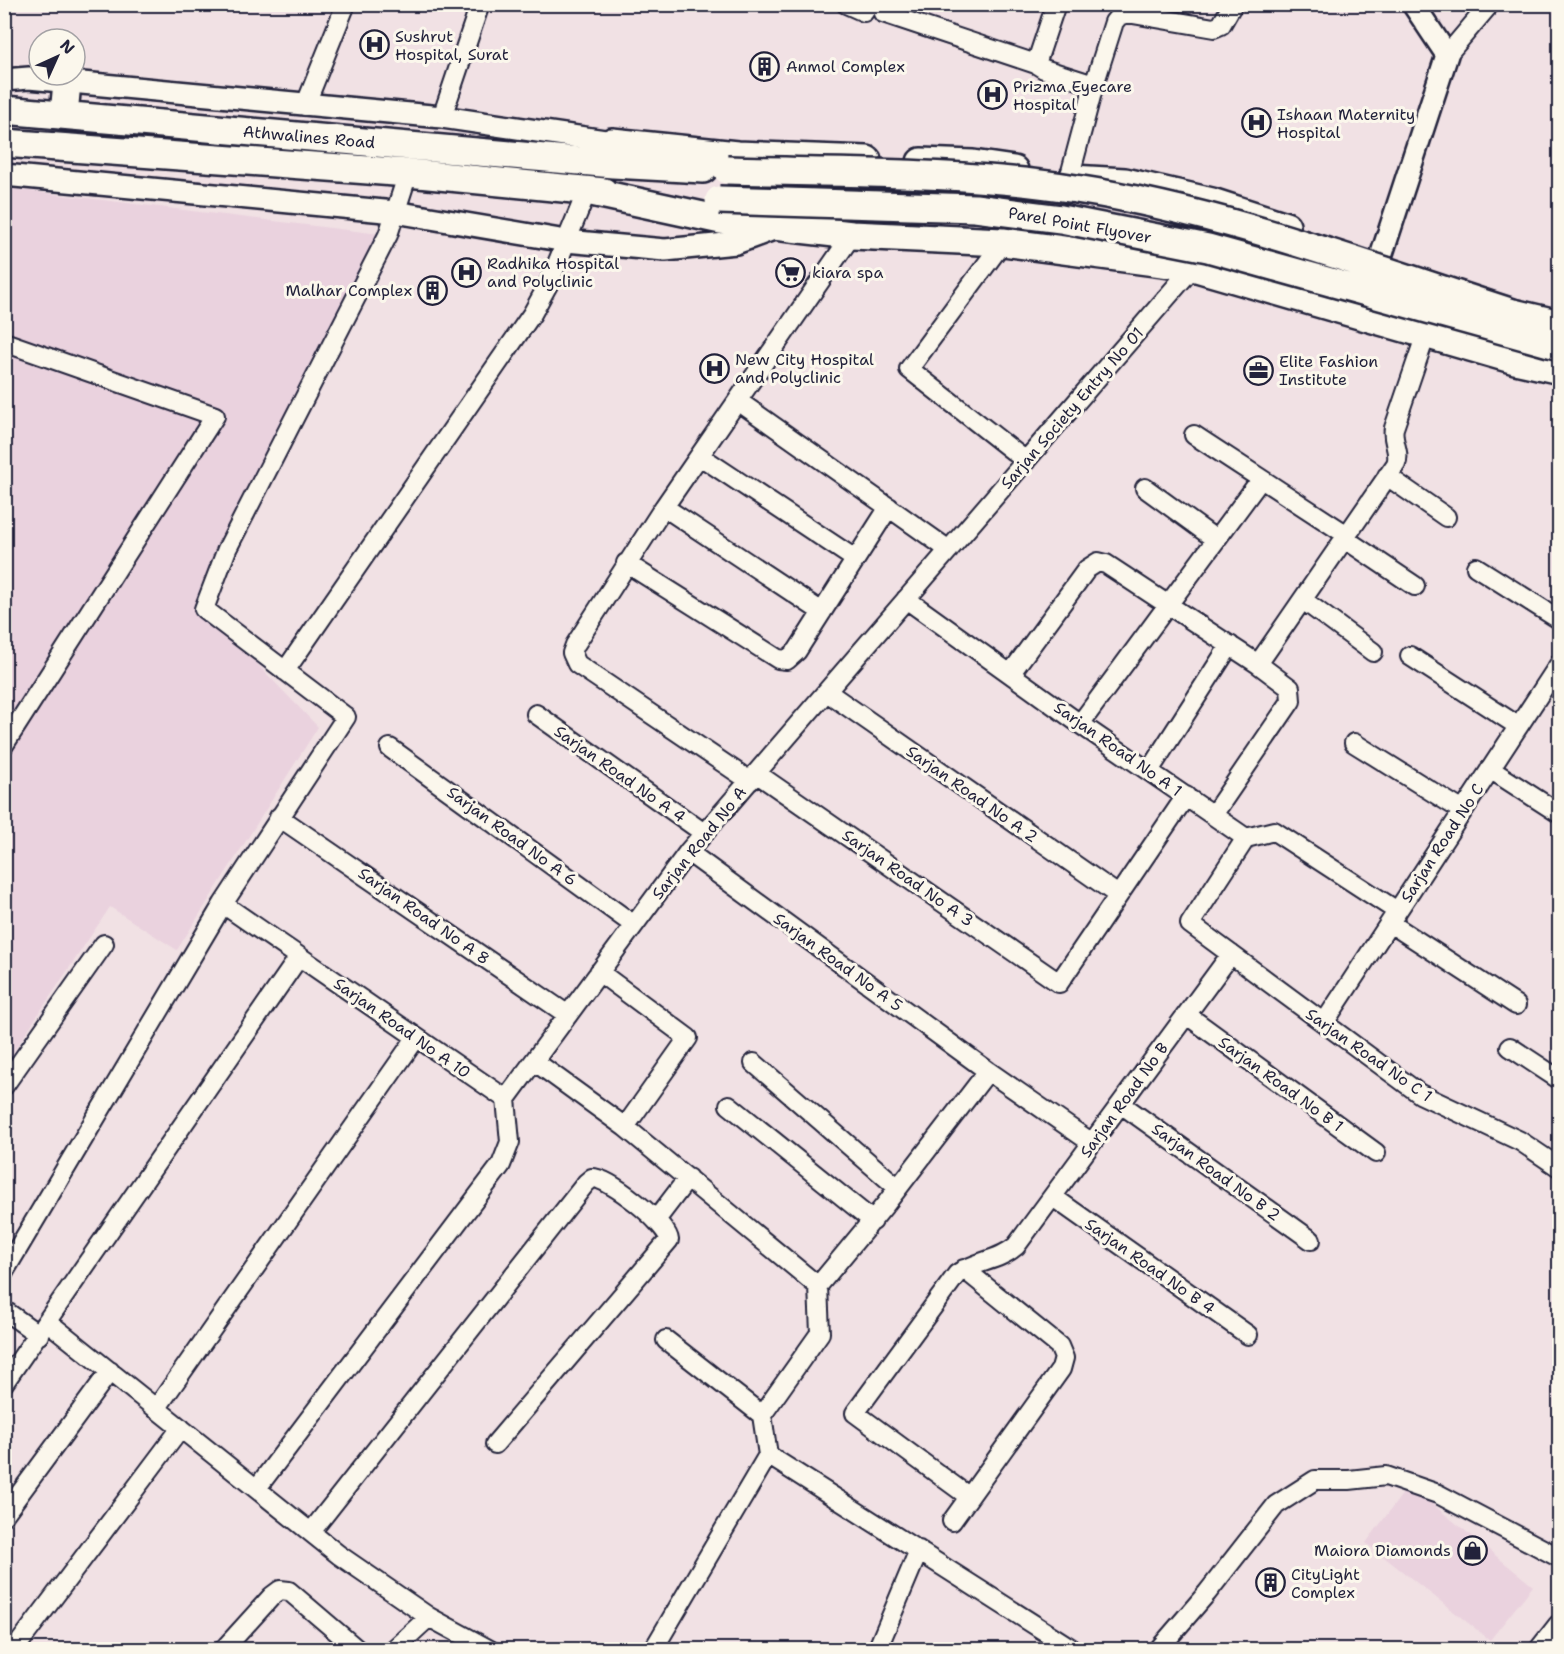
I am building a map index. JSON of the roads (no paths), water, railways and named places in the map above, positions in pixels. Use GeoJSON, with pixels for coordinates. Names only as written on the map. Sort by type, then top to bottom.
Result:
{"type":"FeatureCollection","features":[{"type":"Feature","properties":{"kind":"main road"},"geometry":{"type":"LineString","coordinates":[[64,115],[67,87]]}},
{"type":"Feature","properties":{"kind":"main road","name":"Athwalines Road"},"geometry":{"type":"LineString","coordinates":[[4,110],[612,153]]}},
{"type":"Feature","properties":{"kind":"main road","name":"Athwalines Road"},"geometry":{"type":"LineString","coordinates":[[4,143],[408,173],[587,191]]}},
{"type":"Feature","properties":{"kind":"main road"},"geometry":{"type":"LineString","coordinates":[[612,153],[737,155],[973,164],[1069,179],[1125,182],[1212,202],[1529,307],[1560,314]]}},
{"type":"Feature","properties":{"kind":"main road","name":"Parel Point Flyover"},"geometry":{"type":"LineString","coordinates":[[612,153],[727,170],[976,177],[1078,189],[1221,220],[1513,313],[1560,324]]}},
{"type":"Feature","properties":{"kind":"main road"},"geometry":{"type":"LineString","coordinates":[[587,191],[721,220],[852,235],[1003,242],[1193,267],[1560,370]]}},
{"type":"Feature","properties":{"kind":"main road","name":"Parel Point Flyover"},"geometry":{"type":"LineString","coordinates":[[587,191],[719,200],[975,208],[1062,219],[1208,248],[1560,346]]}},
{"type":"Feature","properties":{"kind":"main road"},"geometry":{"type":"LineString","coordinates":[[1542,1650],[1560,1627]]}},
{"type":"Feature","properties":{"kind":"street"},"geometry":{"type":"LineString","coordinates":[[305,106],[346,4]]}},
{"type":"Feature","properties":{"kind":"street"},"geometry":{"type":"LineString","coordinates":[[442,117],[480,4]]}},
{"type":"Feature","properties":{"kind":"street"},"geometry":{"type":"LineString","coordinates":[[846,4],[864,12],[875,9],[1094,85]]}},
{"type":"Feature","properties":{"kind":"street"},"geometry":{"type":"LineString","coordinates":[[1036,64],[1056,4]]}},
{"type":"Feature","properties":{"kind":"street"},"geometry":{"type":"LineString","coordinates":[[1069,179],[1094,85],[1114,22],[1119,16],[1127,13],[1214,28],[1221,25],[1233,4]]}},
{"type":"Feature","properties":{"kind":"street"},"geometry":{"type":"LineString","coordinates":[[1413,4],[1447,56]]}},
{"type":"Feature","properties":{"kind":"street"},"geometry":{"type":"LineString","coordinates":[[1361,316],[1447,56],[1490,4]]}},
{"type":"Feature","properties":{"kind":"street"},"geometry":{"type":"LineString","coordinates":[[4,80],[27,78]]}},
{"type":"Feature","properties":{"kind":"street"},"geometry":{"type":"LineString","coordinates":[[87,84],[442,117],[612,153]]}},
{"type":"Feature","properties":{"kind":"street"},"geometry":{"type":"LineString","coordinates":[[4,1272],[223,904],[346,717],[204,609],[227,549],[388,235],[408,173]]}},
{"type":"Feature","properties":{"kind":"street"},"geometry":{"type":"LineString","coordinates":[[4,175],[395,212],[567,241],[665,250],[736,243],[779,227]]}},
{"type":"Feature","properties":{"kind":"street"},"geometry":{"type":"LineString","coordinates":[[285,671],[532,314],[567,241],[587,191]]}},
{"type":"Feature","properties":{"kind":"street","name":"Sarjan Society Entry No 01"},"geometry":{"type":"LineString","coordinates":[[906,599],[1193,267],[1212,202]]}},
{"type":"Feature","properties":{"kind":"street"},"geometry":{"type":"LineString","coordinates":[[852,235],[626,563],[783,661],[794,655],[889,507]]}},
{"type":"Feature","properties":{"kind":"street"},"geometry":{"type":"LineString","coordinates":[[1003,242],[909,369],[1026,461]]}},
{"type":"Feature","properties":{"kind":"street"},"geometry":{"type":"LineString","coordinates":[[1258,663],[1398,459],[1393,440],[1394,428],[1426,334]]}},
{"type":"Feature","properties":{"kind":"street"},"geometry":{"type":"LineString","coordinates":[[4,342],[215,416],[4,745]]}},
{"type":"Feature","properties":{"kind":"street"},"geometry":{"type":"LineString","coordinates":[[738,401],[950,549]]}},
{"type":"Feature","properties":{"kind":"street"},"geometry":{"type":"LineString","coordinates":[[1194,435],[1415,586]]}},
{"type":"Feature","properties":{"kind":"street"},"geometry":{"type":"LineString","coordinates":[[700,456],[855,559]]}},
{"type":"Feature","properties":{"kind":"street"},"geometry":{"type":"LineString","coordinates":[[1387,477],[1446,517]]}},
{"type":"Feature","properties":{"kind":"street"},"geometry":{"type":"LineString","coordinates":[[1080,724],[1260,479]]}},
{"type":"Feature","properties":{"kind":"street"},"geometry":{"type":"LineString","coordinates":[[1145,488],[1215,539]]}},
{"type":"Feature","properties":{"kind":"street"},"geometry":{"type":"LineString","coordinates":[[664,507],[822,612]]}},
{"type":"Feature","properties":{"kind":"street","name":"Sarjan Road No A 3"},"geometry":{"type":"LineString","coordinates":[[626,563],[574,645],[573,659],[577,664],[753,777],[1059,983],[1118,895]]}},
{"type":"Feature","properties":{"kind":"street"},"geometry":{"type":"LineString","coordinates":[[1011,673],[1092,564],[1106,564],[1258,663],[1290,688],[1291,700],[1213,815]]}},
{"type":"Feature","properties":{"kind":"street"},"geometry":{"type":"LineString","coordinates":[[1476,567],[1560,620]]}},
{"type":"Feature","properties":{"kind":"street","name":"Sarjan Road No A 1"},"geometry":{"type":"LineString","coordinates":[[906,599],[1080,724],[1246,838]]}},
{"type":"Feature","properties":{"kind":"street","name":"Sarjan Road No A"},"geometry":{"type":"LineString","coordinates":[[506,1099],[688,852],[906,599]]}},
{"type":"Feature","properties":{"kind":"street"},"geometry":{"type":"LineString","coordinates":[[1303,600],[1373,652]]}},
{"type":"Feature","properties":{"kind":"street"},"geometry":{"type":"LineString","coordinates":[[1149,771],[1230,645]]}},
{"type":"Feature","properties":{"kind":"street"},"geometry":{"type":"LineString","coordinates":[[1410,657],[1518,726]]}},
{"type":"Feature","properties":{"kind":"street","name":"Sarjan Road No C"},"geometry":{"type":"LineString","coordinates":[[1324,1023],[1560,663]]}},
{"type":"Feature","properties":{"kind":"street","name":"Sarjan Road No A 2"},"geometry":{"type":"LineString","coordinates":[[826,692],[1118,895]]}},
{"type":"Feature","properties":{"kind":"street","name":"Sarjan Road No A 4"},"geometry":{"type":"LineString","coordinates":[[536,714],[704,833]]}},
{"type":"Feature","properties":{"kind":"street"},"geometry":{"type":"LineString","coordinates":[[1354,743],[1463,811]]}},
{"type":"Feature","properties":{"kind":"street","name":"Sarjan Road No A 6"},"geometry":{"type":"LineString","coordinates":[[390,748],[634,925]]}},
{"type":"Feature","properties":{"kind":"street"},"geometry":{"type":"LineString","coordinates":[[1490,769],[1560,814]]}},
{"type":"Feature","properties":{"kind":"street"},"geometry":{"type":"LineString","coordinates":[[1118,895],[1186,796]]}},
{"type":"Feature","properties":{"kind":"street","name":"Sarjan Road No A 8"},"geometry":{"type":"LineString","coordinates":[[279,817],[568,1015]]}},
{"type":"Feature","properties":{"kind":"street"},"geometry":{"type":"LineString","coordinates":[[1246,838],[1274,831],[1516,1005]]}},
{"type":"Feature","properties":{"kind":"street","name":"Sarjan Road No C 1"},"geometry":{"type":"LineString","coordinates":[[1246,838],[1190,924],[1419,1094],[1520,1141],[1560,1168]]}},
{"type":"Feature","properties":{"kind":"street","name":"Sarjan Road No A 5"},"geometry":{"type":"LineString","coordinates":[[688,852],[988,1071],[1092,1143]]}},
{"type":"Feature","properties":{"kind":"street","name":"Sarjan Road No A 10"},"geometry":{"type":"LineString","coordinates":[[223,904],[506,1099]]}},
{"type":"Feature","properties":{"kind":"street"},"geometry":{"type":"LineString","coordinates":[[4,1086],[104,944]]}},
{"type":"Feature","properties":{"kind":"street","name":"Sarjan Road No B"},"geometry":{"type":"LineString","coordinates":[[964,1269],[1003,1255],[1017,1246],[1231,954]]}},
{"type":"Feature","properties":{"kind":"street"},"geometry":{"type":"LineString","coordinates":[[4,1383],[44,1329],[299,957]]}},
{"type":"Feature","properties":{"kind":"street"},"geometry":{"type":"LineString","coordinates":[[599,972],[688,1038],[625,1127]]}},
{"type":"Feature","properties":{"kind":"street","name":"Sarjan Road No B 1"},"geometry":{"type":"LineString","coordinates":[[1187,1015],[1376,1153]]}},
{"type":"Feature","properties":{"kind":"street"},"geometry":{"type":"LineString","coordinates":[[156,1408],[416,1038]]}},
{"type":"Feature","properties":{"kind":"street"},"geometry":{"type":"LineString","coordinates":[[1510,1047],[1560,1080]]}},
{"type":"Feature","properties":{"kind":"street"},"geometry":{"type":"LineString","coordinates":[[534,1061],[625,1127],[818,1286]]}},
{"type":"Feature","properties":{"kind":"street"},"geometry":{"type":"LineString","coordinates":[[754,1063],[898,1188]]}},
{"type":"Feature","properties":{"kind":"street"},"geometry":{"type":"LineString","coordinates":[[653,1650],[768,1455],[762,1414],[820,1332],[818,1286],[873,1221],[988,1071]]}},
{"type":"Feature","properties":{"kind":"street"},"geometry":{"type":"LineString","coordinates":[[257,1488],[501,1165],[510,1142],[506,1099]]}},
{"type":"Feature","properties":{"kind":"street","name":"Sarjan Road No B 2"},"geometry":{"type":"LineString","coordinates":[[1121,1104],[1311,1240]]}},
{"type":"Feature","properties":{"kind":"street"},"geometry":{"type":"LineString","coordinates":[[729,1106],[873,1221]]}},
{"type":"Feature","properties":{"kind":"street"},"geometry":{"type":"LineString","coordinates":[[311,1532],[586,1183],[592,1178],[604,1180],[656,1220],[668,1234],[665,1247],[495,1444]]}},
{"type":"Feature","properties":{"kind":"street"},"geometry":{"type":"LineString","coordinates":[[656,1220],[688,1178]]}},
{"type":"Feature","properties":{"kind":"street","name":"Sarjan Road No B 4"},"geometry":{"type":"LineString","coordinates":[[1053,1197],[1248,1335]]}},
{"type":"Feature","properties":{"kind":"street"},"geometry":{"type":"LineString","coordinates":[[952,1521],[1060,1369],[1064,1358],[1059,1346],[964,1269],[950,1281],[855,1413],[968,1496]]}},
{"type":"Feature","properties":{"kind":"street"},"geometry":{"type":"LineString","coordinates":[[4,1310],[44,1329],[110,1371],[339,1555],[429,1617],[490,1650]]}},
{"type":"Feature","properties":{"kind":"street"},"geometry":{"type":"LineString","coordinates":[[666,1340],[762,1414]]}},
{"type":"Feature","properties":{"kind":"street"},"geometry":{"type":"LineString","coordinates":[[4,1515],[110,1371]]}},
{"type":"Feature","properties":{"kind":"street"},"geometry":{"type":"LineString","coordinates":[[14,1650],[181,1428]]}},
{"type":"Feature","properties":{"kind":"street"},"geometry":{"type":"LineString","coordinates":[[768,1455],[1074,1650]]}},
{"type":"Feature","properties":{"kind":"street"},"geometry":{"type":"LineString","coordinates":[[1158,1650],[1208,1593],[1276,1505],[1315,1480],[1348,1480],[1386,1476],[1438,1494],[1560,1558]]}},
{"type":"Feature","properties":{"kind":"street"},"geometry":{"type":"LineString","coordinates":[[877,1650],[920,1550]]}},
{"type":"Feature","properties":{"kind":"street"},"geometry":{"type":"LineString","coordinates":[[223,1650],[280,1590],[289,1591],[358,1650]]}},
{"type":"Feature","properties":{"kind":"street"},"geometry":{"type":"LineString","coordinates":[[393,1650],[429,1617]]}},
{"type":"Feature","properties":{"kind":"place","name":"Sushrut Hospital, Surat"},"geometry":{"type":"Point","coordinates":[374,45]}},
{"type":"Feature","properties":{"kind":"place","name":"Anmol Complex"},"geometry":{"type":"Point","coordinates":[765,66]}},
{"type":"Feature","properties":{"kind":"place","name":"Prizma Eyecare Hospital"},"geometry":{"type":"Point","coordinates":[992,95]}},
{"type":"Feature","properties":{"kind":"place","name":"Ishaan Maternity Hospital"},"geometry":{"type":"Point","coordinates":[1256,123]}},
{"type":"Feature","properties":{"kind":"place","name":"Radhika Hospital and Polyclinic"},"geometry":{"type":"Point","coordinates":[466,272]}},
{"type":"Feature","properties":{"kind":"place","name":"kiara spa"},"geometry":{"type":"Point","coordinates":[791,272]}},
{"type":"Feature","properties":{"kind":"place","name":"Malhar Complex"},"geometry":{"type":"Point","coordinates":[433,290]}},
{"type":"Feature","properties":{"kind":"place","name":"New City Hospital and Polyclinic"},"geometry":{"type":"Point","coordinates":[714,368]}},
{"type":"Feature","properties":{"kind":"place","name":"Elite Fashion Institute"},"geometry":{"type":"Point","coordinates":[1258,370]}},
{"type":"Feature","properties":{"kind":"place","name":"Maiora Diamonds"},"geometry":{"type":"Point","coordinates":[1472,1550]}},
{"type":"Feature","properties":{"kind":"place","name":"CityLight Complex"},"geometry":{"type":"Point","coordinates":[1270,1583]}}]}
